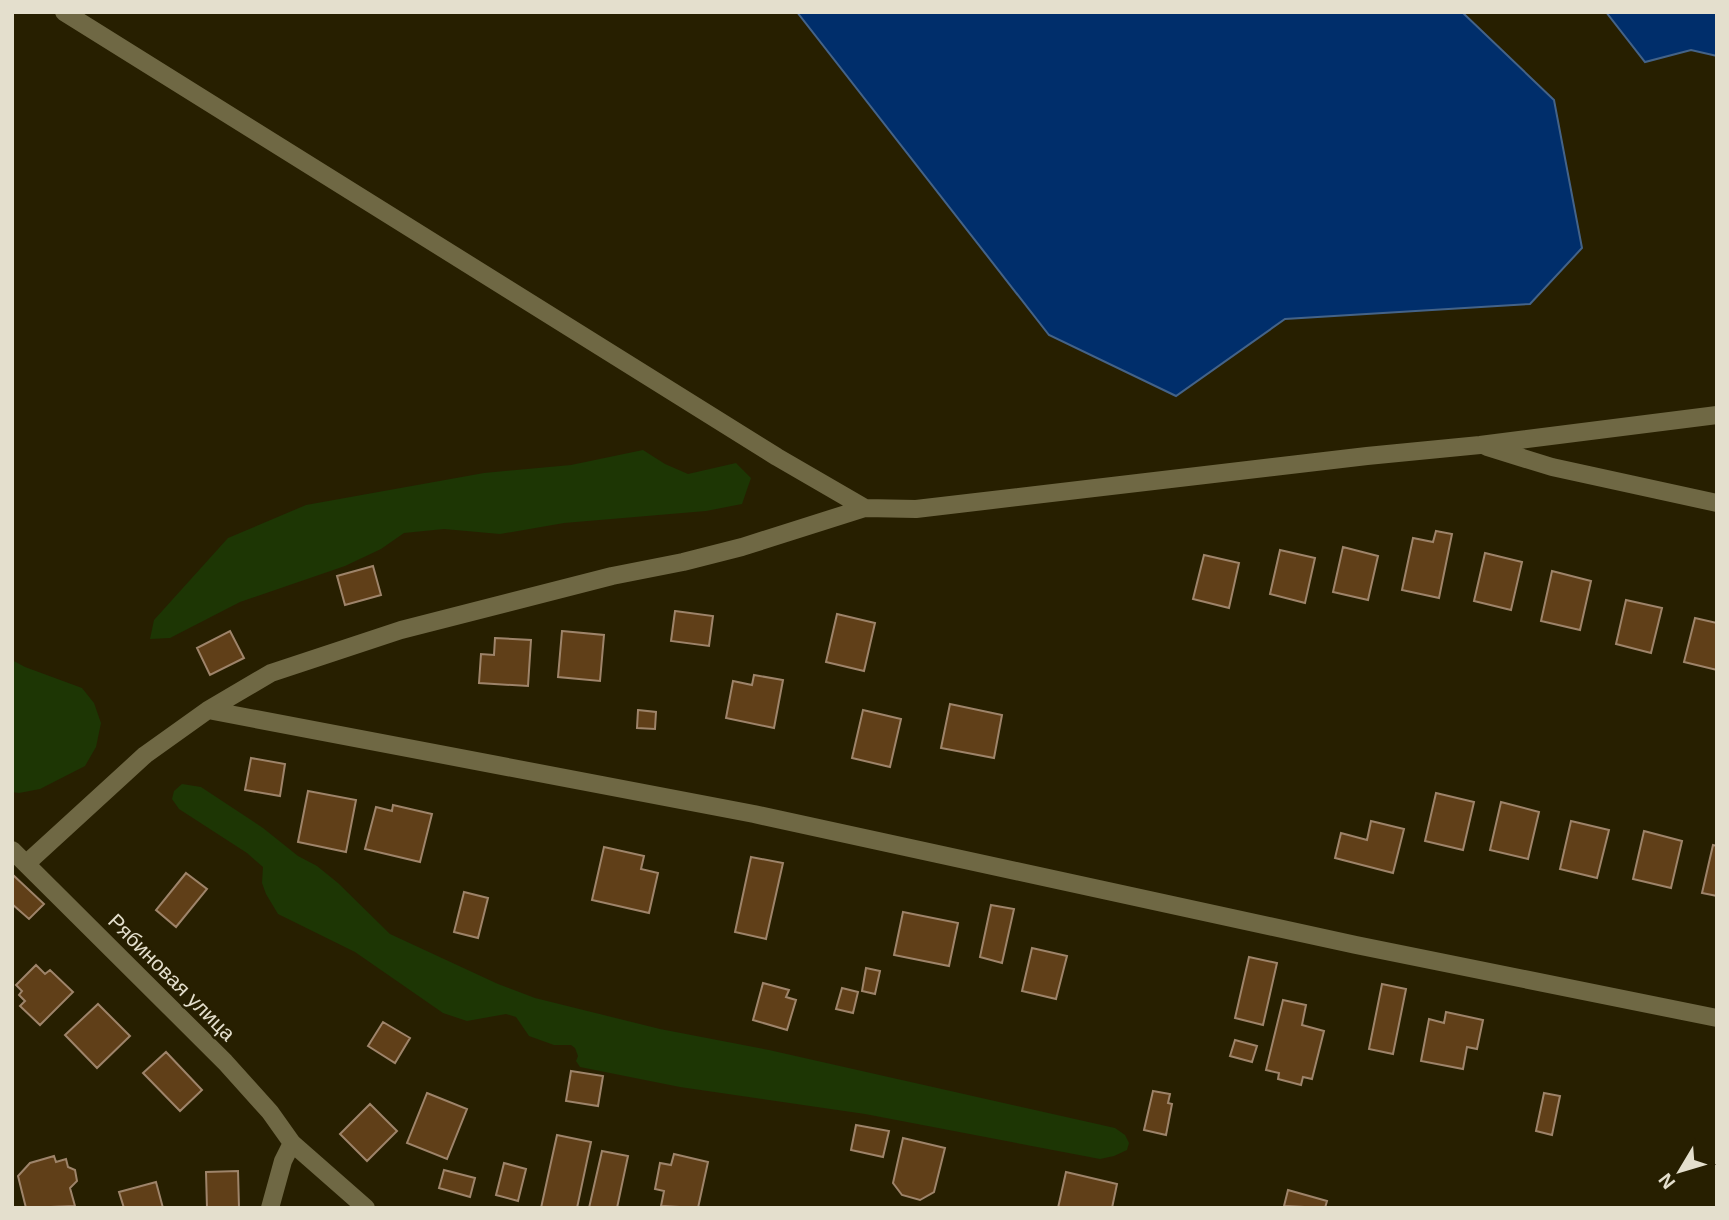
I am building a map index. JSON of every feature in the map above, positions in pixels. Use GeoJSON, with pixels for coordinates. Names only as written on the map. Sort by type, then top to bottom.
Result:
{"type":"FeatureCollection","features":[{"type":"Feature","properties":{"kind":"street"},"geometry":{"type":"LineString","coordinates":[[64,12],[766,450],[865,508]]}},
{"type":"Feature","properties":{"kind":"street"},"geometry":{"type":"LineString","coordinates":[[27,863],[145,755],[208,710],[271,673],[401,630],[612,576],[742,547],[865,508],[916,509],[1480,445],[1717,415]]}},
{"type":"Feature","properties":{"kind":"street"},"geometry":{"type":"LineString","coordinates":[[1480,445],[1552,467],[1717,503]]}},
{"type":"Feature","properties":{"kind":"street"},"geometry":{"type":"LineString","coordinates":[[208,710],[754,814],[1356,945],[1717,1018]]}},
{"type":"Feature","properties":{"kind":"street","name":"Рябиновая улица"},"geometry":{"type":"LineString","coordinates":[[12,850],[225,1062],[270,1112],[292,1143],[366,1208]]}},
{"type":"Feature","properties":{"kind":"street"},"geometry":{"type":"LineString","coordinates":[[270,1208],[283,1161],[292,1143]]}},
{"type":"Feature","properties":{"kind":"green space"},"geometry":{"type":"Polygon","coordinates":[[[643,450],[688,474],[736,463],[751,478],[742,504],[706,511],[564,523],[500,534],[444,529],[404,533],[381,549],[345,566],[240,602],[170,638],[150,639],[154,620],[228,538],[306,505],[484,473],[571,465],[643,450]]]}},
{"type":"Feature","properties":{"kind":"green space"},"geometry":{"type":"Polygon","coordinates":[[[12,660],[82,688],[94,703],[101,723],[96,747],[85,766],[40,789],[19,793],[12,792],[12,660]]]}},
{"type":"Feature","properties":{"kind":"green space"},"geometry":{"type":"Polygon","coordinates":[[[182,784],[201,787],[263,828],[298,856],[317,866],[390,934],[498,984],[535,998],[660,1029],[769,1050],[1115,1128],[1125,1135],[1129,1143],[1127,1150],[1100,1159],[865,1114],[680,1087],[580,1067],[576,1061],[578,1056],[575,1048],[571,1045],[554,1045],[529,1036],[516,1017],[506,1014],[467,1021],[443,1013],[355,952],[278,914],[262,883],[263,867],[247,853],[179,809],[172,799],[174,791],[182,784]]]}},
{"type":"Feature","properties":{"kind":"water"},"geometry":{"type":"Polygon","coordinates":[[[797,12],[1462,12],[1554,100],[1582,248],[1530,304],[1285,319],[1176,396],[1049,335],[797,12]]]}},
{"type":"Feature","properties":{"kind":"water"},"geometry":{"type":"Polygon","coordinates":[[[1606,12],[1717,12],[1717,56],[1691,50],[1645,62],[1606,12]]]}},
{"type":"Feature","properties":{"kind":"building"},"geometry":{"type":"Polygon","coordinates":[[[1436,531],[1452,534],[1439,598],[1402,590],[1413,538],[1433,542],[1436,531]]]}},
{"type":"Feature","properties":{"kind":"building"},"geometry":{"type":"Polygon","coordinates":[[[1343,547],[1378,556],[1368,600],[1333,592],[1343,547]]]}},
{"type":"Feature","properties":{"kind":"building"},"geometry":{"type":"Polygon","coordinates":[[[1280,550],[1315,558],[1305,603],[1270,594],[1280,550]]]}},
{"type":"Feature","properties":{"kind":"building"},"geometry":{"type":"Polygon","coordinates":[[[1485,553],[1522,562],[1511,610],[1474,601],[1485,553]]]}},
{"type":"Feature","properties":{"kind":"building"},"geometry":{"type":"Polygon","coordinates":[[[1204,555],[1239,563],[1229,608],[1193,599],[1204,555]]]}},
{"type":"Feature","properties":{"kind":"building"},"geometry":{"type":"Polygon","coordinates":[[[373,566],[381,595],[345,605],[337,576],[373,566]]]}},
{"type":"Feature","properties":{"kind":"building"},"geometry":{"type":"Polygon","coordinates":[[[1552,571],[1591,581],[1580,630],[1541,621],[1552,571]]]}},
{"type":"Feature","properties":{"kind":"building"},"geometry":{"type":"Polygon","coordinates":[[[1626,600],[1662,608],[1651,653],[1616,644],[1626,600]]]}},
{"type":"Feature","properties":{"kind":"building"},"geometry":{"type":"Polygon","coordinates":[[[675,611],[713,616],[709,646],[671,641],[675,611]]]}},
{"type":"Feature","properties":{"kind":"building"},"geometry":{"type":"Polygon","coordinates":[[[837,614],[875,623],[864,671],[826,662],[837,614]]]}},
{"type":"Feature","properties":{"kind":"building"},"geometry":{"type":"Polygon","coordinates":[[[1695,618],[1717,623],[1717,670],[1684,662],[1695,618]]]}},
{"type":"Feature","properties":{"kind":"building"},"geometry":{"type":"Polygon","coordinates":[[[230,631],[244,658],[210,675],[197,648],[230,631]]]}},
{"type":"Feature","properties":{"kind":"building"},"geometry":{"type":"Polygon","coordinates":[[[562,631],[604,635],[600,681],[558,677],[562,631]]]}},
{"type":"Feature","properties":{"kind":"building"},"geometry":{"type":"Polygon","coordinates":[[[495,638],[531,640],[528,686],[479,683],[481,654],[494,655],[495,638]]]}},
{"type":"Feature","properties":{"kind":"building"},"geometry":{"type":"Polygon","coordinates":[[[754,675],[783,680],[774,728],[726,718],[733,681],[752,685],[754,675]]]}},
{"type":"Feature","properties":{"kind":"building"},"geometry":{"type":"Polygon","coordinates":[[[950,704],[1002,715],[994,758],[941,748],[950,704]]]}},
{"type":"Feature","properties":{"kind":"building"},"geometry":{"type":"Polygon","coordinates":[[[638,710],[656,712],[655,729],[637,728],[638,710]]]}},
{"type":"Feature","properties":{"kind":"building"},"geometry":{"type":"Polygon","coordinates":[[[863,710],[901,719],[890,767],[852,758],[863,710]]]}},
{"type":"Feature","properties":{"kind":"building"},"geometry":{"type":"Polygon","coordinates":[[[251,758],[285,764],[280,796],[245,790],[251,758]]]}},
{"type":"Feature","properties":{"kind":"building"},"geometry":{"type":"Polygon","coordinates":[[[308,791],[356,800],[346,852],[298,842],[308,791]]]}},
{"type":"Feature","properties":{"kind":"building"},"geometry":{"type":"Polygon","coordinates":[[[1436,793],[1474,802],[1463,850],[1425,841],[1436,793]]]}},
{"type":"Feature","properties":{"kind":"building"},"geometry":{"type":"Polygon","coordinates":[[[1501,802],[1539,812],[1528,859],[1490,850],[1501,802]]]}},
{"type":"Feature","properties":{"kind":"building"},"geometry":{"type":"Polygon","coordinates":[[[393,805],[432,814],[420,862],[365,849],[376,807],[392,811],[393,805]]]}},
{"type":"Feature","properties":{"kind":"building"},"geometry":{"type":"Polygon","coordinates":[[[1371,821],[1404,829],[1393,873],[1335,858],[1341,833],[1367,840],[1371,821]]]}},
{"type":"Feature","properties":{"kind":"building"},"geometry":{"type":"Polygon","coordinates":[[[1571,821],[1609,830],[1597,878],[1560,869],[1571,821]]]}},
{"type":"Feature","properties":{"kind":"building"},"geometry":{"type":"Polygon","coordinates":[[[1644,831],[1682,841],[1671,888],[1633,879],[1644,831]]]}},
{"type":"Feature","properties":{"kind":"building"},"geometry":{"type":"Polygon","coordinates":[[[1713,845],[1717,846],[1717,896],[1702,893],[1713,845]]]}},
{"type":"Feature","properties":{"kind":"building"},"geometry":{"type":"Polygon","coordinates":[[[604,847],[644,856],[641,869],[658,873],[649,913],[592,900],[604,847]]]}},
{"type":"Feature","properties":{"kind":"building"},"geometry":{"type":"Polygon","coordinates":[[[751,857],[783,863],[766,939],[735,932],[751,857]]]}},
{"type":"Feature","properties":{"kind":"building"},"geometry":{"type":"Polygon","coordinates":[[[186,873],[207,889],[176,927],[156,910],[186,873]]]}},
{"type":"Feature","properties":{"kind":"building"},"geometry":{"type":"Polygon","coordinates":[[[12,874],[44,904],[29,919],[12,904],[12,874]]]}},
{"type":"Feature","properties":{"kind":"building"},"geometry":{"type":"Polygon","coordinates":[[[464,892],[488,898],[478,938],[454,932],[464,892]]]}},
{"type":"Feature","properties":{"kind":"building"},"geometry":{"type":"Polygon","coordinates":[[[991,905],[1014,909],[1002,963],[980,957],[991,905]]]}},
{"type":"Feature","properties":{"kind":"building"},"geometry":{"type":"Polygon","coordinates":[[[903,912],[958,923],[949,966],[894,955],[903,912]]]}},
{"type":"Feature","properties":{"kind":"building"},"geometry":{"type":"Polygon","coordinates":[[[1032,948],[1067,956],[1056,999],[1022,991],[1032,948]]]}},
{"type":"Feature","properties":{"kind":"building"},"geometry":{"type":"Polygon","coordinates":[[[1249,957],[1277,963],[1263,1025],[1235,1018],[1249,957]]]}},
{"type":"Feature","properties":{"kind":"building"},"geometry":{"type":"Polygon","coordinates":[[[36,965],[45,974],[50,970],[73,992],[40,1025],[20,1006],[25,1001],[19,995],[22,991],[16,985],[36,965]]]}},
{"type":"Feature","properties":{"kind":"building"},"geometry":{"type":"Polygon","coordinates":[[[866,968],[880,971],[875,994],[862,991],[866,968]]]}},
{"type":"Feature","properties":{"kind":"building"},"geometry":{"type":"Polygon","coordinates":[[[763,983],[789,990],[786,997],[796,1000],[787,1030],[753,1020],[763,983]]]}},
{"type":"Feature","properties":{"kind":"building"},"geometry":{"type":"Polygon","coordinates":[[[1382,984],[1406,989],[1393,1054],[1369,1049],[1382,984]]]}},
{"type":"Feature","properties":{"kind":"building"},"geometry":{"type":"Polygon","coordinates":[[[842,988],[858,992],[853,1013],[836,1009],[842,988]]]}},
{"type":"Feature","properties":{"kind":"building"},"geometry":{"type":"Polygon","coordinates":[[[1283,1000],[1306,1005],[1302,1025],[1324,1031],[1312,1079],[1303,1077],[1301,1085],[1278,1079],[1279,1073],[1266,1070],[1283,1000]]]}},
{"type":"Feature","properties":{"kind":"building"},"geometry":{"type":"Polygon","coordinates":[[[98,1004],[130,1036],[97,1068],[65,1035],[98,1004]]]}},
{"type":"Feature","properties":{"kind":"building"},"geometry":{"type":"Polygon","coordinates":[[[1446,1012],[1483,1020],[1477,1049],[1467,1047],[1463,1069],[1421,1061],[1429,1019],[1444,1023],[1446,1012]]]}},
{"type":"Feature","properties":{"kind":"building"},"geometry":{"type":"Polygon","coordinates":[[[383,1022],[410,1038],[395,1063],[368,1046],[383,1022]]]}},
{"type":"Feature","properties":{"kind":"building"},"geometry":{"type":"Polygon","coordinates":[[[1235,1040],[1257,1046],[1252,1062],[1230,1056],[1235,1040]]]}},
{"type":"Feature","properties":{"kind":"building"},"geometry":{"type":"Polygon","coordinates":[[[166,1052],[202,1090],[180,1111],[143,1073],[166,1052]]]}},
{"type":"Feature","properties":{"kind":"building"},"geometry":{"type":"Polygon","coordinates":[[[571,1071],[603,1076],[598,1106],[566,1101],[571,1071]]]}},
{"type":"Feature","properties":{"kind":"building"},"geometry":{"type":"Polygon","coordinates":[[[1153,1091],[1170,1094],[1168,1103],[1172,1104],[1166,1135],[1144,1130],[1153,1091]]]}},
{"type":"Feature","properties":{"kind":"building"},"geometry":{"type":"Polygon","coordinates":[[[427,1093],[467,1109],[447,1159],[407,1143],[427,1093]]]}},
{"type":"Feature","properties":{"kind":"building"},"geometry":{"type":"Polygon","coordinates":[[[1544,1093],[1560,1096],[1552,1135],[1536,1131],[1544,1093]]]}},
{"type":"Feature","properties":{"kind":"building"},"geometry":{"type":"Polygon","coordinates":[[[370,1104],[397,1131],[367,1161],[340,1134],[370,1104]]]}},
{"type":"Feature","properties":{"kind":"building"},"geometry":{"type":"Polygon","coordinates":[[[856,1125],[889,1131],[883,1157],[851,1150],[856,1125]]]}},
{"type":"Feature","properties":{"kind":"building"},"geometry":{"type":"Polygon","coordinates":[[[557,1135],[591,1142],[577,1208],[541,1208],[557,1135]]]}},
{"type":"Feature","properties":{"kind":"building"},"geometry":{"type":"Polygon","coordinates":[[[903,1138],[945,1148],[934,1192],[920,1200],[902,1195],[893,1183],[903,1138]]]}},
{"type":"Feature","properties":{"kind":"building"},"geometry":{"type":"Polygon","coordinates":[[[602,1151],[628,1156],[617,1208],[589,1208],[602,1151]]]}},
{"type":"Feature","properties":{"kind":"building"},"geometry":{"type":"Polygon","coordinates":[[[674,1154],[708,1162],[698,1208],[661,1206],[664,1191],[655,1189],[660,1163],[671,1165],[674,1154]]]}},
{"type":"Feature","properties":{"kind":"building"},"geometry":{"type":"Polygon","coordinates":[[[54,1156],[56,1162],[66,1159],[68,1167],[75,1170],[77,1181],[70,1188],[75,1206],[26,1208],[18,1176],[30,1163],[54,1156]]]}},
{"type":"Feature","properties":{"kind":"building"},"geometry":{"type":"Polygon","coordinates":[[[504,1163],[526,1169],[518,1201],[496,1195],[504,1163]]]}},
{"type":"Feature","properties":{"kind":"building"},"geometry":{"type":"Polygon","coordinates":[[[444,1170],[475,1178],[470,1197],[439,1188],[444,1170]]]}},
{"type":"Feature","properties":{"kind":"building"},"geometry":{"type":"Polygon","coordinates":[[[238,1171],[239,1208],[207,1208],[206,1172],[238,1171]]]}},
{"type":"Feature","properties":{"kind":"building"},"geometry":{"type":"Polygon","coordinates":[[[1066,1172],[1117,1184],[1112,1208],[1058,1208],[1066,1172]]]}},
{"type":"Feature","properties":{"kind":"building"},"geometry":{"type":"Polygon","coordinates":[[[156,1182],[163,1208],[124,1208],[119,1192],[156,1182]]]}},
{"type":"Feature","properties":{"kind":"building"},"geometry":{"type":"Polygon","coordinates":[[[1288,1190],[1327,1201],[1325,1208],[1284,1206],[1288,1190]]]}}]}
